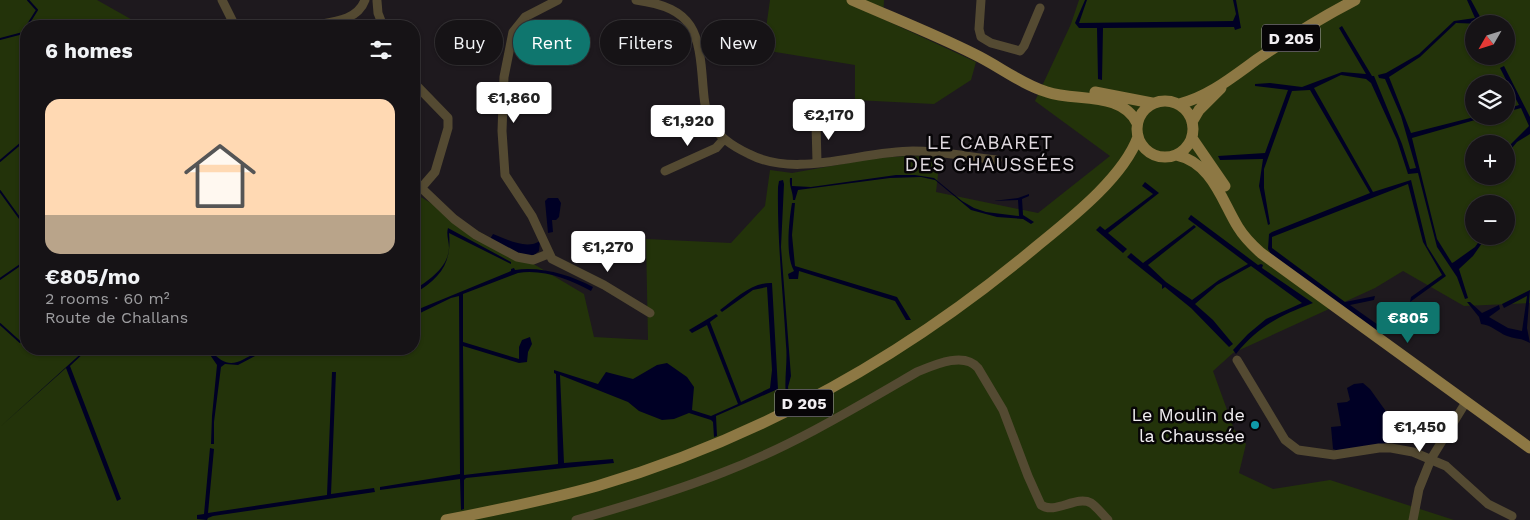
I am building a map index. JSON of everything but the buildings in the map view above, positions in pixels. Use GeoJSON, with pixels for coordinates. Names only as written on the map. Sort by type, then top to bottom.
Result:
{"type":"FeatureCollection","features":[{"type":"Feature","properties":{"kind":"main road"},"geometry":{"type":"LineString","coordinates":[[852,0],[985,60],[1023,82],[1041,89],[1048,88],[1115,104],[1130,113],[1137,123]]}},
{"type":"Feature","properties":{"kind":"main road","name":"D 205"},"geometry":{"type":"LineString","coordinates":[[1179,104],[1189,101],[1229,80],[1299,32],[1355,0]]}},
{"type":"Feature","properties":{"kind":"main road","name":"D 205"},"geometry":{"type":"LineString","coordinates":[[1192,122],[1199,110],[1229,80]]}},
{"type":"Feature","properties":{"kind":"main road"},"geometry":{"type":"LineString","coordinates":[[1071,94],[1107,93],[1152,103],[1166,100],[1179,104],[1185,108],[1192,122],[1192,138],[1188,145],[1176,155]]}},
{"type":"Feature","properties":{"kind":"main road"},"geometry":{"type":"LineString","coordinates":[[1152,103],[1142,111],[1137,123],[1140,143],[1150,153],[1163,157],[1176,155],[1192,161],[1214,181],[1241,231],[1251,244],[1272,262],[1530,448]]}},
{"type":"Feature","properties":{"kind":"main road","name":"D 205"},"geometry":{"type":"LineString","coordinates":[[1108,182],[1123,164],[1138,137]]}},
{"type":"Feature","properties":{"kind":"main road"},"geometry":{"type":"LineString","coordinates":[[1192,138],[1228,190],[1251,238],[1272,262]]}},
{"type":"Feature","properties":{"kind":"main road","name":"D 205"},"geometry":{"type":"LineString","coordinates":[[446,520],[549,498],[645,470],[737,435],[817,396],[894,352],[945,318],[1010,269],[1136,159],[1150,153]]}},
{"type":"Feature","properties":{"kind":"street"},"geometry":{"type":"LineString","coordinates":[[222,0],[232,20]]}},
{"type":"Feature","properties":{"kind":"street"},"geometry":{"type":"LineString","coordinates":[[340,20],[350,18],[363,6],[365,0]]}},
{"type":"Feature","properties":{"kind":"street"},"geometry":{"type":"LineString","coordinates":[[377,0],[381,20]]}},
{"type":"Feature","properties":{"kind":"street"},"geometry":{"type":"LineString","coordinates":[[558,0],[525,17],[513,32],[504,76],[502,160],[505,175],[532,216],[548,254],[552,258],[604,285],[650,313]]}},
{"type":"Feature","properties":{"kind":"street"},"geometry":{"type":"LineString","coordinates":[[636,0],[657,3],[670,8],[681,15],[691,27],[698,40],[706,112],[712,124],[724,139],[749,155],[767,162],[796,166],[914,151],[997,160]]}},
{"type":"Feature","properties":{"kind":"street"},"geometry":{"type":"LineString","coordinates":[[981,0],[979,34],[983,39],[991,43],[1021,50],[1040,8]]}},
{"type":"Feature","properties":{"kind":"street"},"geometry":{"type":"LineString","coordinates":[[985,60],[991,43]]}},
{"type":"Feature","properties":{"kind":"street"},"geometry":{"type":"LineString","coordinates":[[420,89],[448,118],[448,128],[435,172],[422,187],[460,223],[476,235],[517,257],[532,260],[548,254]]}},
{"type":"Feature","properties":{"kind":"street"},"geometry":{"type":"LineString","coordinates":[[817,162],[816,124],[820,115]]}},
{"type":"Feature","properties":{"kind":"street"},"geometry":{"type":"LineString","coordinates":[[665,172],[716,148],[724,139]]}},
{"type":"Feature","properties":{"kind":"street"},"geometry":{"type":"LineString","coordinates":[[576,520],[629,505],[725,472],[806,434],[917,372],[934,365],[962,360],[974,363],[1003,410],[1039,502],[1044,507],[1088,502],[1108,520]]}},
{"type":"Feature","properties":{"kind":"street"},"geometry":{"type":"LineString","coordinates":[[1237,360],[1285,440],[1298,450],[1334,455],[1391,448],[1413,452],[1431,458],[1446,466],[1488,504],[1512,516]]}},
{"type":"Feature","properties":{"kind":"street"},"geometry":{"type":"LineString","coordinates":[[1413,520],[1419,489],[1431,458],[1466,402]]}},
{"type":"Feature","properties":{"kind":"green space"},"geometry":{"type":"Polygon","coordinates":[[[0,0],[97,0],[132,20],[20,20],[20,355],[420,355],[420,197],[584,294],[594,337],[648,340],[646,239],[731,243],[765,206],[770,170],[792,173],[876,158],[907,156],[940,157],[936,192],[1038,213],[1110,156],[1035,101],[1071,24],[1079,0],[1530,0],[1530,303],[1464,306],[1403,271],[1375,288],[1233,353],[1213,371],[1234,429],[1246,444],[1239,473],[1273,489],[1330,480],[1454,520],[0,520],[0,0]]]}},
{"type":"Feature","properties":{"kind":"green space"},"geometry":{"type":"Polygon","coordinates":[[[770,0],[884,0],[883,19],[976,62],[971,80],[934,104],[855,100],[855,65],[775,52],[775,20],[767,20],[770,0]]]}},
{"type":"Feature","properties":{"kind":"water"},"geometry":{"type":"Polygon","coordinates":[[[1085,0],[1087,0],[1079,23],[1233,21],[1236,14],[1233,0],[1236,0],[1241,28],[1235,30],[1234,27],[1103,28],[1102,80],[1098,79],[1097,28],[1079,28],[1075,23],[1085,0]]]}},
{"type":"Feature","properties":{"kind":"water"},"geometry":{"type":"Polygon","coordinates":[[[1467,0],[1471,0],[1479,15],[1474,15],[1467,0]]]}},
{"type":"Feature","properties":{"kind":"water"},"geometry":{"type":"Polygon","coordinates":[[[1465,19],[1465,23],[1456,23],[1420,57],[1389,77],[1411,133],[1465,119],[1465,123],[1412,138],[1437,239],[1452,263],[1476,245],[1481,245],[1473,256],[1459,269],[1468,298],[1465,299],[1457,277],[1437,247],[1418,173],[1408,174],[1397,140],[1371,83],[1366,79],[1341,75],[1314,88],[1373,192],[1411,180],[1427,246],[1446,276],[1410,302],[1411,297],[1442,275],[1423,242],[1408,184],[1272,237],[1272,248],[1345,302],[1375,296],[1374,300],[1350,305],[1381,327],[1377,332],[1271,254],[1268,249],[1269,234],[1272,232],[1370,193],[1310,90],[1292,91],[1264,169],[1264,188],[1270,224],[1268,225],[1259,186],[1263,159],[1220,160],[1218,156],[1265,153],[1288,90],[1255,86],[1255,84],[1270,83],[1302,87],[1342,72],[1366,74],[1339,28],[1342,26],[1372,76],[1374,76],[1402,144],[1410,169],[1416,168],[1401,116],[1385,79],[1379,78],[1378,75],[1386,73],[1419,54],[1454,21],[1465,19]]]}},
{"type":"Feature","properties":{"kind":"water"},"geometry":{"type":"Polygon","coordinates":[[[1504,66],[1509,75],[1504,75],[1500,68],[1504,66]]]}},
{"type":"Feature","properties":{"kind":"water"},"geometry":{"type":"Polygon","coordinates":[[[1515,88],[1530,117],[1530,134],[1515,144],[1515,140],[1529,126],[1521,108],[1515,110],[1515,106],[1519,105],[1515,97],[1515,88]]]}},
{"type":"Feature","properties":{"kind":"water"},"geometry":{"type":"Polygon","coordinates":[[[896,175],[934,178],[962,201],[986,212],[1019,216],[1018,200],[993,201],[1018,198],[1029,194],[1029,196],[1022,199],[1023,215],[1034,222],[1031,224],[1023,219],[997,217],[971,210],[935,180],[921,177],[890,178],[798,190],[795,200],[793,200],[790,181],[790,178],[792,178],[792,186],[811,187],[896,175]]]}},
{"type":"Feature","properties":{"kind":"water"},"geometry":{"type":"Polygon","coordinates":[[[783,180],[781,247],[791,376],[788,387],[790,402],[787,402],[785,381],[786,352],[778,227],[778,187],[779,181],[783,180]]]}},
{"type":"Feature","properties":{"kind":"water"},"geometry":{"type":"Polygon","coordinates":[[[1145,182],[1159,193],[1108,233],[1127,249],[1123,253],[1096,230],[1100,226],[1105,230],[1153,194],[1142,186],[1145,182]]]}},
{"type":"Feature","properties":{"kind":"water"},"geometry":{"type":"Polygon","coordinates":[[[548,198],[558,198],[561,203],[559,217],[556,220],[552,220],[553,232],[548,233],[545,201],[548,198]]]}},
{"type":"Feature","properties":{"kind":"water"},"geometry":{"type":"Polygon","coordinates":[[[792,203],[795,203],[792,235],[795,266],[897,297],[911,320],[906,320],[895,301],[799,271],[798,279],[789,279],[788,274],[794,271],[789,256],[789,228],[792,203]]]}},
{"type":"Feature","properties":{"kind":"water"},"geometry":{"type":"Polygon","coordinates":[[[1191,215],[1258,265],[1263,265],[1262,268],[1313,303],[1270,323],[1253,336],[1236,354],[1233,350],[1266,319],[1302,303],[1251,266],[1217,285],[1195,304],[1213,320],[1233,344],[1229,347],[1191,308],[1165,287],[1162,289],[1162,285],[1127,257],[1131,253],[1143,263],[1194,225],[1196,227],[1148,265],[1166,282],[1192,300],[1219,280],[1248,264],[1188,219],[1191,215]]]}},
{"type":"Feature","properties":{"kind":"water"},"geometry":{"type":"Polygon","coordinates":[[[448,228],[511,262],[511,264],[449,233],[449,246],[448,228]]]}},
{"type":"Feature","properties":{"kind":"water"},"geometry":{"type":"Polygon","coordinates":[[[493,234],[522,244],[540,241],[539,251],[533,256],[518,253],[490,239],[493,234]]]}},
{"type":"Feature","properties":{"kind":"water"},"geometry":{"type":"Polygon","coordinates":[[[447,257],[446,262],[437,276],[420,290],[420,286],[437,273],[447,257]]]}},
{"type":"Feature","properties":{"kind":"water"},"geometry":{"type":"Polygon","coordinates":[[[511,269],[535,269],[555,272],[593,287],[591,291],[556,276],[527,272],[518,273],[463,294],[463,342],[519,359],[519,347],[522,340],[530,337],[532,344],[528,352],[527,362],[519,363],[463,346],[464,475],[558,464],[556,374],[554,370],[598,384],[606,372],[633,379],[657,365],[667,363],[687,377],[694,387],[692,410],[711,416],[738,404],[707,325],[692,333],[689,330],[716,314],[718,316],[710,322],[741,402],[770,388],[772,370],[767,287],[753,290],[722,312],[720,310],[744,292],[765,283],[772,283],[778,389],[716,416],[717,436],[714,437],[713,422],[711,420],[689,413],[674,419],[662,420],[639,411],[628,402],[560,375],[564,463],[613,459],[614,463],[466,478],[464,480],[464,509],[461,510],[460,479],[380,490],[380,487],[460,474],[459,296],[420,313],[420,309],[511,271],[511,269]]]}},
{"type":"Feature","properties":{"kind":"water"},"geometry":{"type":"Polygon","coordinates":[[[1530,290],[1527,328],[1530,343],[1507,336],[1481,324],[1479,317],[1467,302],[1470,302],[1482,313],[1499,305],[1500,309],[1489,317],[1508,328],[1522,331],[1527,296],[1504,308],[1502,304],[1530,290]]]}},
{"type":"Feature","properties":{"kind":"water"},"geometry":{"type":"Polygon","coordinates":[[[79,355],[82,355],[70,366],[121,499],[117,501],[66,368],[0,427],[79,355]]]}},
{"type":"Feature","properties":{"kind":"water"},"geometry":{"type":"Polygon","coordinates":[[[210,355],[215,355],[226,362],[232,363],[252,355],[257,355],[238,365],[225,364],[221,367],[214,422],[214,444],[211,444],[212,416],[217,365],[210,355]]]}},
{"type":"Feature","properties":{"kind":"water"},"geometry":{"type":"Polygon","coordinates":[[[332,372],[336,372],[331,494],[374,488],[375,492],[213,516],[207,520],[197,519],[197,515],[204,514],[210,448],[214,449],[208,513],[327,495],[332,372]]]}},
{"type":"Feature","properties":{"kind":"water"},"geometry":{"type":"Polygon","coordinates":[[[1363,383],[1370,389],[1390,417],[1388,443],[1339,451],[1333,449],[1331,427],[1341,426],[1337,403],[1350,400],[1347,388],[1354,384],[1363,383]]]}},
{"type":"Feature","properties":{"kind":"waterway"},"geometry":{"type":"LineString","coordinates":[[28,0],[37,10],[31,20]]}},
{"type":"Feature","properties":{"kind":"waterway"},"geometry":{"type":"LineString","coordinates":[[0,39],[20,34]]}},
{"type":"Feature","properties":{"kind":"waterway"},"geometry":{"type":"LineString","coordinates":[[0,161],[20,144]]}},
{"type":"Feature","properties":{"kind":"waterway"},"geometry":{"type":"LineString","coordinates":[[0,191],[20,219]]}},
{"type":"Feature","properties":{"kind":"waterway"},"geometry":{"type":"LineString","coordinates":[[0,279],[20,265]]}},
{"type":"Feature","properties":{"kind":"waterway"},"geometry":{"type":"LineString","coordinates":[[0,324],[20,342]]}},
{"type":"Feature","properties":{"kind":"place","name":"Le Moulin de la Chaussée"},"geometry":{"type":"Point","coordinates":[1255,425]}},
{"type":"Feature","properties":{"kind":"district","name":"LE CABARET DES CHAUSSÉES"},"geometry":{"type":"Point","coordinates":[990,153]}}]}
